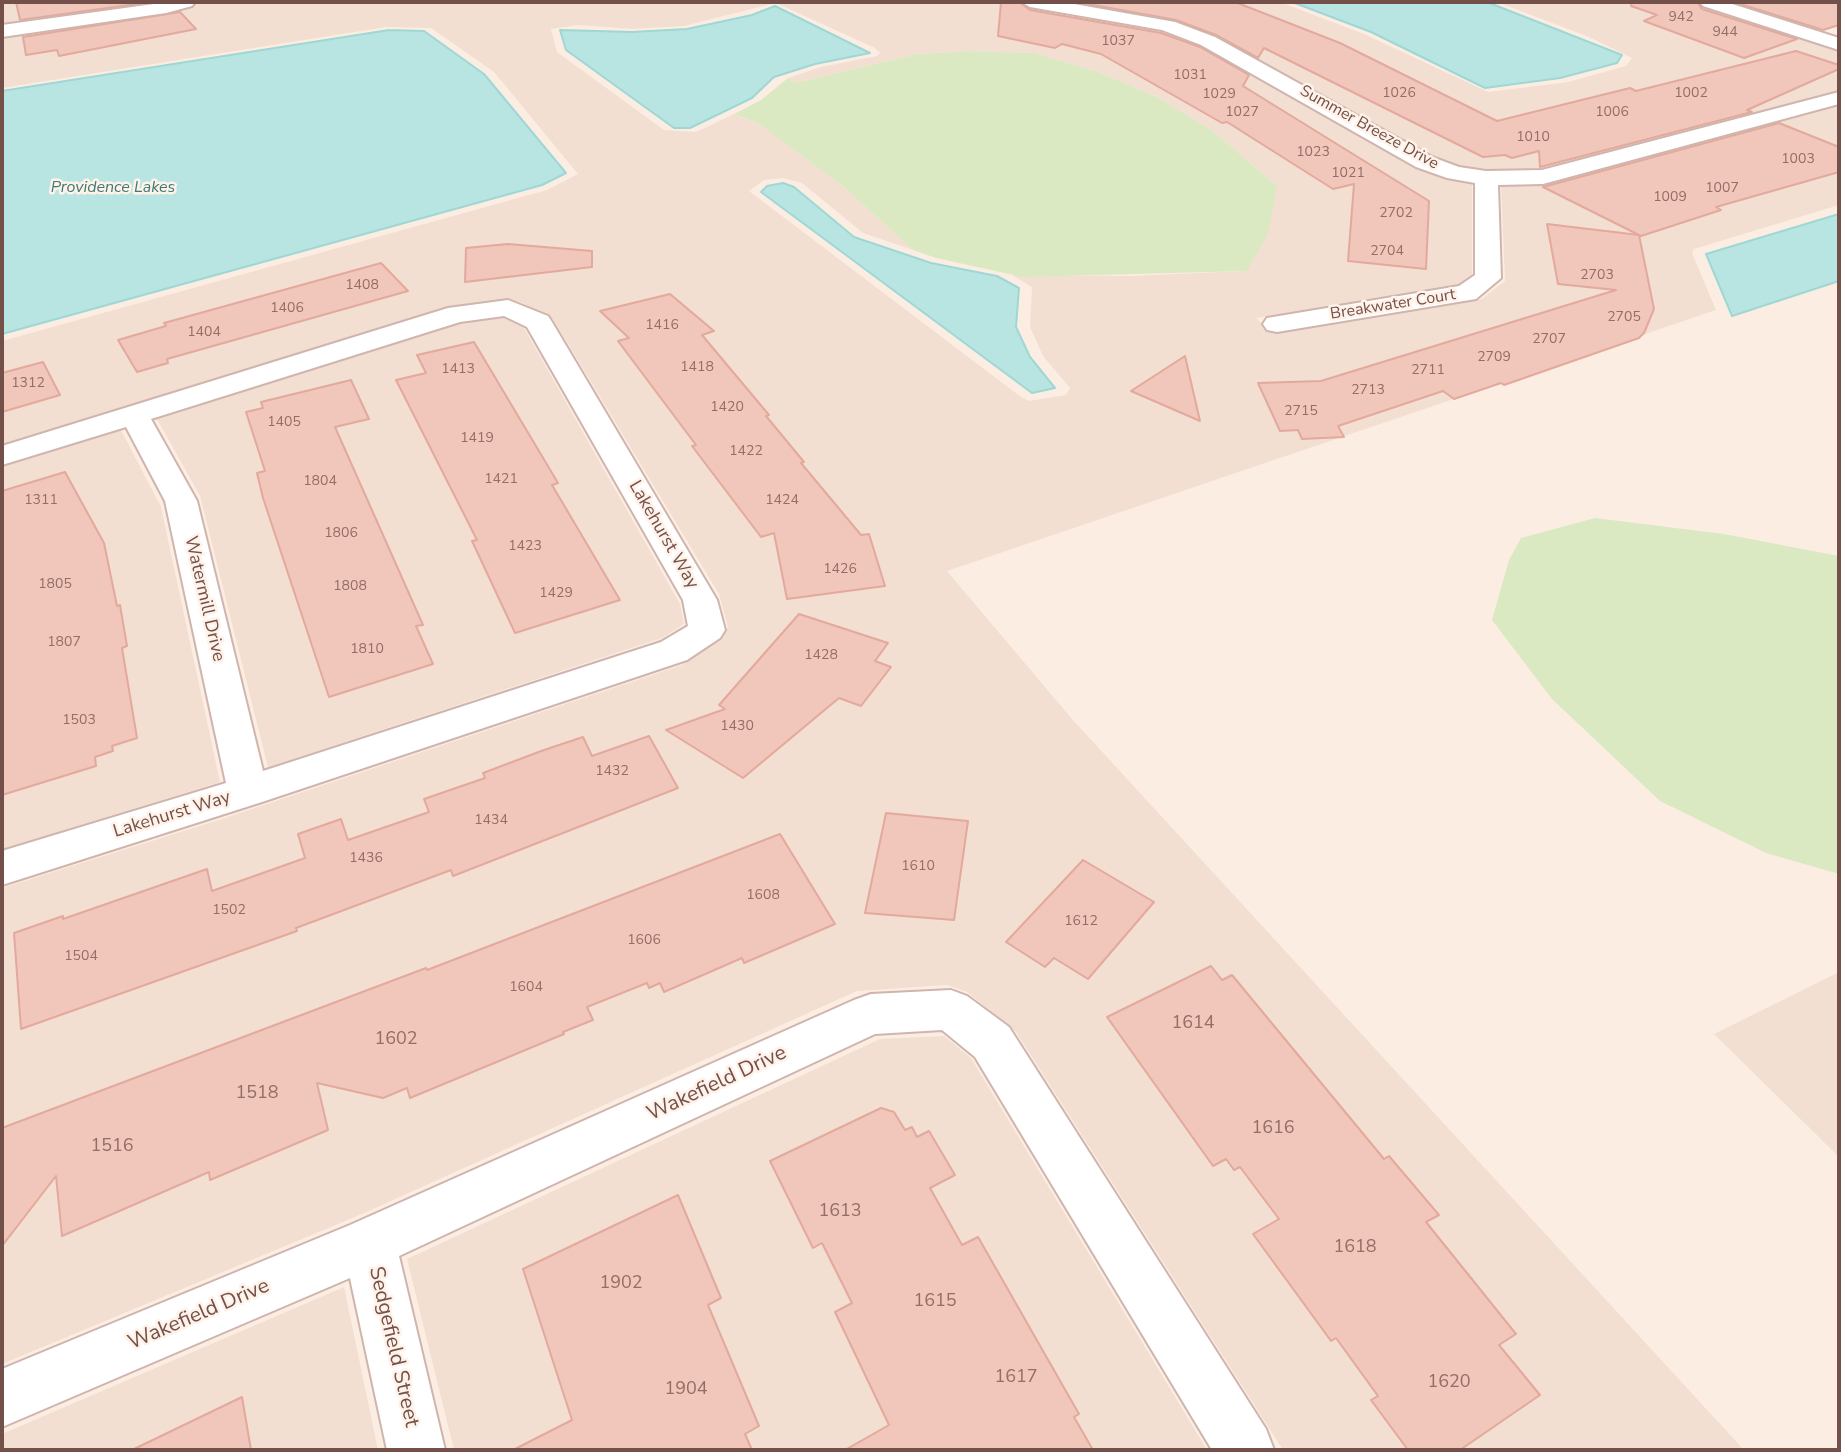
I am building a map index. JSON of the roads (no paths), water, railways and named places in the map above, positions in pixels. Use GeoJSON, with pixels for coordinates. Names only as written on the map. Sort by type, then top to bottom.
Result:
{"type":"FeatureCollection","features":[{"type":"Feature","properties":{"kind":"street"},"geometry":{"type":"LineString","coordinates":[[2,31],[166,8],[186,2]]}},
{"type":"Feature","properties":{"kind":"street","name":"Summer Breeze Drive"},"geometry":{"type":"LineString","coordinates":[[1030,2],[1137,19],[1168,26],[1208,41],[1424,162],[1455,173],[1486,178],[1543,177],[1839,98]]}},
{"type":"Feature","properties":{"kind":"street"},"geometry":{"type":"LineString","coordinates":[[1709,2],[1839,44]]}},
{"type":"Feature","properties":{"kind":"street","name":"Breakwater Court"},"geometry":{"type":"LineString","coordinates":[[1277,324],[1467,293],[1489,278],[1486,178]]}},
{"type":"Feature","properties":{"kind":"street","name":"Lakehurst Way"},"geometry":{"type":"LineString","coordinates":[[2,456],[457,314],[508,308],[538,323],[700,600],[706,630],[674,651],[248,791],[2,868]]}},
{"type":"Feature","properties":{"kind":"street","name":"Watermill Drive"},"geometry":{"type":"LineString","coordinates":[[135,416],[181,501],[248,791]]}},
{"type":"Feature","properties":{"kind":"street","name":"Wakefield Drive"},"geometry":{"type":"LineString","coordinates":[[2,1398],[369,1243],[871,1014],[951,1010],[992,1042],[1245,1450]]}},
{"type":"Feature","properties":{"kind":"street","name":"Sedgefield Street"},"geometry":{"type":"LineString","coordinates":[[369,1243],[416,1450]]}},
{"type":"Feature","properties":{"kind":"water"},"geometry":{"type":"Polygon","coordinates":[[[1292,2],[1487,2],[1622,55],[1617,63],[1560,78],[1485,88],[1371,32],[1292,2]]]}},
{"type":"Feature","properties":{"kind":"water"},"geometry":{"type":"Polygon","coordinates":[[[775,6],[870,53],[815,64],[774,77],[752,98],[690,128],[674,128],[566,50],[560,30],[632,32],[687,29],[752,15],[775,6]]]}},
{"type":"Feature","properties":{"kind":"water","name":"Providence Lakes"},"geometry":{"type":"Polygon","coordinates":[[[389,30],[424,31],[484,74],[566,173],[542,185],[2,334],[2,91],[389,30]]]}},
{"type":"Feature","properties":{"kind":"water"},"geometry":{"type":"Polygon","coordinates":[[[783,183],[794,187],[854,237],[931,263],[997,276],[1019,288],[1016,327],[1030,357],[1055,388],[1032,393],[761,192],[767,186],[783,183]]]}},
{"type":"Feature","properties":{"kind":"water"},"geometry":{"type":"Polygon","coordinates":[[[1839,214],[1839,281],[1732,316],[1706,254],[1839,214]]]}}]}
